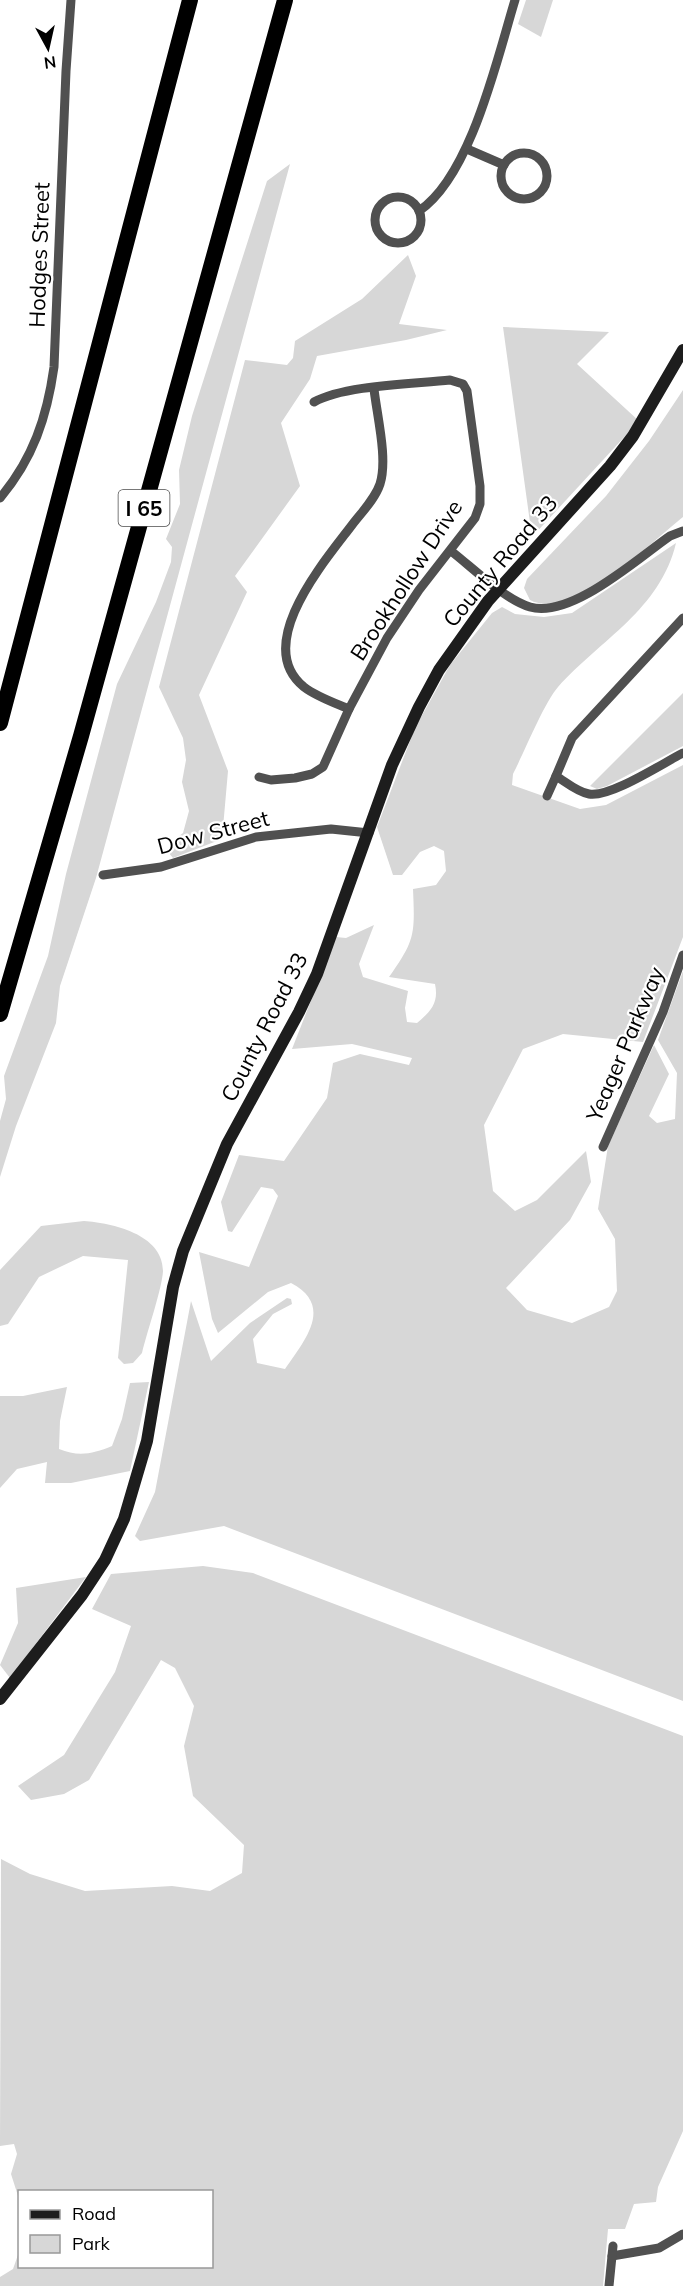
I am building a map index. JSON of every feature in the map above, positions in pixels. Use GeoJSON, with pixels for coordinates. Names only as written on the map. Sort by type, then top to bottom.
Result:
{"type":"FeatureCollection","features":[{"type":"Feature","properties":{"kind":"highway"},"geometry":{"type":"LineString","coordinates":[[0,723],[190,0]]}},
{"type":"Feature","properties":{"kind":"highway","name":"I 65"},"geometry":{"type":"LineString","coordinates":[[0,1014],[81,736],[285,0]]}},
{"type":"Feature","properties":{"kind":"street","name":"Hodges Street"},"geometry":{"type":"LineString","coordinates":[[0,498],[16,478],[38,439],[50,398],[55,357],[66,71],[71,0]]}},
{"type":"Feature","properties":{"kind":"street"},"geometry":{"type":"LineString","coordinates":[[419,211],[407,200],[390,199],[378,211],[376,227],[388,241],[406,242],[419,229],[419,211],[435,197],[467,148],[516,0]]}},
{"type":"Feature","properties":{"kind":"street"},"geometry":{"type":"LineString","coordinates":[[467,148],[504,165]]}},
{"type":"Feature","properties":{"kind":"street"},"geometry":{"type":"LineString","coordinates":[[519,154],[535,157],[545,168],[546,177],[543,189],[530,198],[513,196],[505,190],[502,181],[504,165],[519,154]]}},
{"type":"Feature","properties":{"kind":"street","name":"County Road 33"},"geometry":{"type":"LineString","coordinates":[[0,1699],[82,1595],[105,1560],[124,1519],[149,1431],[171,1296],[183,1251],[227,1144],[299,1012],[317,974],[392,765],[419,707],[462,636],[499,588],[621,452],[644,420],[683,350]]}},
{"type":"Feature","properties":{"kind":"street","name":"Brookhollow Drive"},"geometry":{"type":"LineString","coordinates":[[259,777],[286,779],[318,771],[331,754],[349,710],[402,615],[475,518],[480,497],[465,387],[450,380],[327,396],[314,402]]}},
{"type":"Feature","properties":{"kind":"street"},"geometry":{"type":"LineString","coordinates":[[349,710],[313,693],[300,682],[287,661],[285,637],[291,620],[311,584],[373,498],[381,481],[383,459],[374,389]]}},
{"type":"Feature","properties":{"kind":"street"},"geometry":{"type":"LineString","coordinates":[[451,551],[528,607],[543,608],[567,603],[585,595],[670,536],[683,531]]}},
{"type":"Feature","properties":{"kind":"street"},"geometry":{"type":"LineString","coordinates":[[547,796],[572,738],[683,618]]}},
{"type":"Feature","properties":{"kind":"street"},"geometry":{"type":"LineString","coordinates":[[556,776],[581,792],[595,794],[609,790],[683,753]]}},
{"type":"Feature","properties":{"kind":"street","name":"Dow Street"},"geometry":{"type":"LineString","coordinates":[[103,875],[160,867],[256,837],[331,829],[369,833]]}},
{"type":"Feature","properties":{"kind":"street","name":"Yeager Parkway"},"geometry":{"type":"LineString","coordinates":[[603,1147],[663,1012],[683,955]]}},
{"type":"Feature","properties":{"kind":"street"},"geometry":{"type":"LineString","coordinates":[[609,2286],[612,2251],[659,2248],[683,2234]]}},
{"type":"Feature","properties":{"kind":"green space"},"geometry":{"type":"Polygon","coordinates":[[[526,0],[553,0],[541,37],[518,24],[526,0]]]}},
{"type":"Feature","properties":{"kind":"green space"},"geometry":{"type":"Polygon","coordinates":[[[290,164],[96,878],[60,986],[56,1023],[16,1126],[0,1177],[0,1121],[6,1099],[4,1076],[48,956],[66,874],[117,684],[156,602],[171,562],[172,547],[166,539],[180,504],[179,470],[192,416],[267,181],[290,164]]]}},
{"type":"Feature","properties":{"kind":"green space"},"geometry":{"type":"Polygon","coordinates":[[[408,255],[416,276],[399,324],[447,330],[317,356],[310,379],[281,423],[300,486],[235,576],[247,592],[199,695],[228,771],[222,839],[173,858],[168,852],[171,842],[183,833],[189,811],[182,782],[186,760],[183,738],[159,687],[245,360],[287,365],[293,358],[295,341],[362,299],[408,255]]]}},
{"type":"Feature","properties":{"kind":"green space"},"geometry":{"type":"Polygon","coordinates":[[[503,327],[609,332],[577,364],[639,421],[532,537],[503,327]]]}},
{"type":"Feature","properties":{"kind":"green space"},"geometry":{"type":"Polygon","coordinates":[[[683,390],[683,517],[632,560],[588,590],[567,600],[547,604],[530,600],[524,588],[527,579],[606,496],[649,441],[683,390]]]}},
{"type":"Feature","properties":{"kind":"green space"},"geometry":{"type":"Polygon","coordinates":[[[676,543],[657,587],[643,605],[552,694],[513,774],[512,785],[580,809],[606,805],[683,765],[683,937],[643,1042],[563,1034],[523,1049],[484,1125],[493,1191],[515,1211],[537,1200],[586,1151],[591,1182],[570,1220],[506,1288],[527,1310],[572,1323],[609,1307],[617,1291],[615,1239],[598,1209],[608,1146],[654,1045],[669,1074],[649,1116],[657,1123],[675,1119],[677,1073],[658,1040],[683,971],[683,1701],[224,1526],[140,1541],[135,1536],[155,1492],[191,1301],[211,1361],[250,1323],[287,1298],[291,1299],[292,1304],[273,1314],[253,1339],[257,1363],[285,1369],[307,1336],[312,1324],[311,1302],[304,1292],[291,1283],[268,1292],[218,1333],[212,1319],[199,1252],[249,1267],[278,1196],[273,1189],[261,1187],[232,1232],[228,1231],[221,1202],[239,1155],[284,1161],[327,1098],[333,1063],[360,1054],[409,1065],[412,1058],[352,1044],[292,1049],[336,937],[346,938],[374,925],[359,964],[363,977],[408,991],[405,1008],[407,1022],[417,1023],[435,1002],[435,984],[389,977],[404,954],[412,936],[413,889],[436,885],[446,871],[444,851],[434,846],[420,852],[402,875],[393,875],[377,827],[415,728],[450,665],[492,613],[502,607],[515,614],[544,617],[572,613],[676,543]]]}},
{"type":"Feature","properties":{"kind":"green space"},"geometry":{"type":"Polygon","coordinates":[[[683,693],[683,746],[607,786],[597,789],[590,786],[683,693]]]}},
{"type":"Feature","properties":{"kind":"green space"},"geometry":{"type":"Polygon","coordinates":[[[84,1221],[108,1224],[134,1233],[155,1248],[161,1258],[163,1271],[157,1299],[142,1353],[133,1363],[124,1364],[118,1358],[128,1260],[83,1256],[39,1277],[8,1324],[0,1326],[0,1270],[41,1226],[84,1221]]]}},
{"type":"Feature","properties":{"kind":"green space"},"geometry":{"type":"Polygon","coordinates":[[[149,1382],[130,1471],[71,1483],[45,1483],[47,1462],[17,1469],[0,1488],[0,1396],[23,1396],[67,1387],[60,1421],[59,1449],[86,1454],[112,1446],[122,1419],[130,1383],[149,1382]]]}},
{"type":"Feature","properties":{"kind":"green space"},"geometry":{"type":"Polygon","coordinates":[[[203,1566],[253,1573],[683,1736],[683,2131],[658,2187],[656,2202],[634,2204],[625,2229],[608,2229],[603,2286],[0,2286],[0,2277],[13,2269],[18,2255],[18,2268],[213,2268],[213,2190],[18,2190],[18,2196],[11,2174],[17,2154],[14,2144],[0,2146],[1,1859],[30,1874],[85,1891],[172,1886],[210,1891],[242,1873],[244,1845],[193,1796],[184,1746],[194,1706],[175,1668],[161,1660],[89,1780],[64,1794],[31,1800],[18,1786],[64,1755],[115,1672],[131,1626],[92,1609],[111,1574],[203,1566]]]}},
{"type":"Feature","properties":{"kind":"green space"},"geometry":{"type":"Polygon","coordinates":[[[86,1577],[10,1678],[0,1665],[18,1623],[16,1588],[86,1577]]]}}]}
